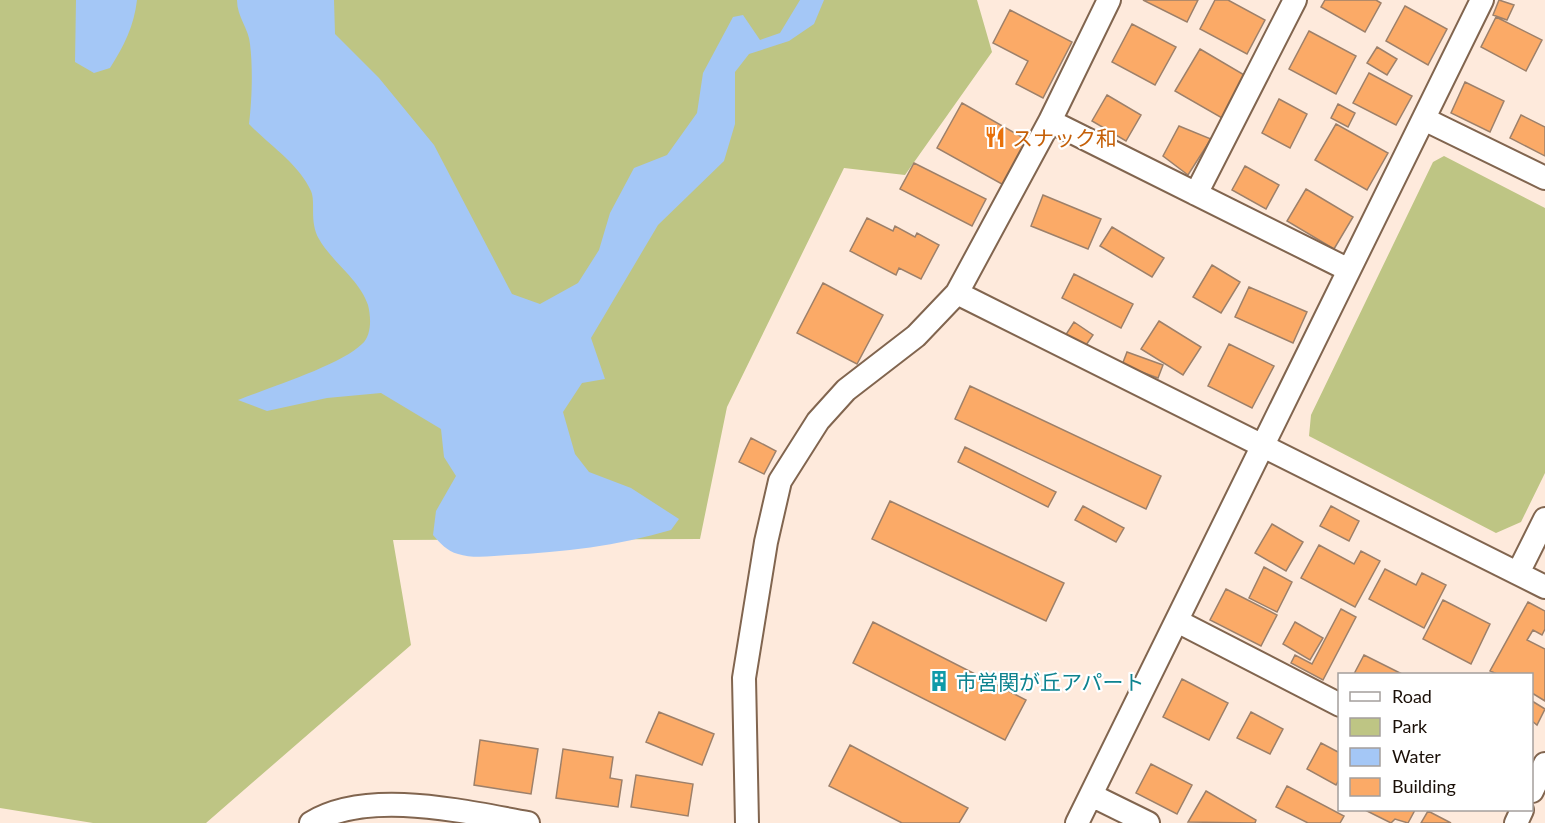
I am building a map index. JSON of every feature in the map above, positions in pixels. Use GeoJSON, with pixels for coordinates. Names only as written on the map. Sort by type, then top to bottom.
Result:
{"type":"FeatureCollection","features":[{"type":"Feature","properties":{"kind":"street"},"geometry":{"type":"LineString","coordinates":[[747,823],[744,678],[766,542],[780,481],[818,421],[846,390],[916,336],[957,293],[1050,121],[1109,0]]}},
{"type":"Feature","properties":{"kind":"street"},"geometry":{"type":"LineString","coordinates":[[1197,194],[1295,0]]}},
{"type":"Feature","properties":{"kind":"street"},"geometry":{"type":"LineString","coordinates":[[1077,823],[1482,0]]}},
{"type":"Feature","properties":{"kind":"street"},"geometry":{"type":"LineString","coordinates":[[1424,118],[1545,178]]}},
{"type":"Feature","properties":{"kind":"street"},"geometry":{"type":"LineString","coordinates":[[1050,121],[1349,270]]}},
{"type":"Feature","properties":{"kind":"street"},"geometry":{"type":"LineString","coordinates":[[957,293],[1545,587]]}},
{"type":"Feature","properties":{"kind":"street"},"geometry":{"type":"LineString","coordinates":[[1518,573],[1545,519]]}},
{"type":"Feature","properties":{"kind":"street"},"geometry":{"type":"LineString","coordinates":[[1177,621],[1338,704]]}},
{"type":"Feature","properties":{"kind":"street"},"geometry":{"type":"LineString","coordinates":[[1533,789],[1545,764]]}},
{"type":"Feature","properties":{"kind":"street"},"geometry":{"type":"LineString","coordinates":[[1091,795],[1148,823]]}},
{"type":"Feature","properties":{"kind":"street"},"geometry":{"type":"LineString","coordinates":[[311,823],[327,813],[352,806],[421,815],[528,823]]}},
{"type":"Feature","properties":{"kind":"green space"},"geometry":{"type":"Polygon","coordinates":[[[0,0],[977,0],[992,52],[905,175],[844,168],[727,407],[700,539],[393,540],[411,645],[206,823],[93,823],[0,808],[0,0]]]}},
{"type":"Feature","properties":{"kind":"green space"},"geometry":{"type":"Polygon","coordinates":[[[1444,156],[1545,208],[1545,473],[1521,522],[1496,533],[1309,436],[1311,415],[1433,162],[1444,156]]]}},
{"type":"Feature","properties":{"kind":"water"},"geometry":{"type":"Polygon","coordinates":[[[76,0],[137,0],[128,36],[110,68],[94,73],[75,62],[76,0]]]}},
{"type":"Feature","properties":{"kind":"water"},"geometry":{"type":"Polygon","coordinates":[[[237,0],[334,0],[335,34],[379,78],[434,145],[512,294],[540,304],[578,283],[599,250],[610,213],[634,168],[667,155],[697,113],[703,73],[733,17],[743,15],[760,40],[780,33],[800,0],[824,0],[814,24],[789,41],[749,54],[735,72],[735,124],[724,161],[658,225],[591,338],[605,379],[582,383],[563,412],[575,454],[589,472],[631,488],[679,519],[671,530],[631,540],[570,550],[483,557],[454,553],[433,535],[436,511],[456,476],[444,457],[441,429],[381,393],[327,398],[267,411],[238,400],[321,368],[352,352],[368,336],[370,320],[368,305],[359,287],[319,239],[314,226],[311,191],[306,181],[291,163],[249,124],[252,84],[251,53],[249,38],[237,0]]]}},
{"type":"Feature","properties":{"kind":"building"},"geometry":{"type":"Polygon","coordinates":[[[1143,0],[1198,0],[1187,22],[1143,0]]]}},
{"type":"Feature","properties":{"kind":"building"},"geometry":{"type":"Polygon","coordinates":[[[1215,0],[1228,0],[1265,20],[1247,54],[1200,29],[1215,0]]]}},
{"type":"Feature","properties":{"kind":"building"},"geometry":{"type":"Polygon","coordinates":[[[1325,0],[1376,0],[1381,3],[1365,32],[1321,7],[1325,0]]]}},
{"type":"Feature","properties":{"kind":"building"},"geometry":{"type":"Polygon","coordinates":[[[1499,0],[1514,5],[1507,20],[1493,15],[1499,0]]]}},
{"type":"Feature","properties":{"kind":"building"},"geometry":{"type":"Polygon","coordinates":[[[1405,6],[1447,29],[1428,65],[1386,41],[1405,6]]]}},
{"type":"Feature","properties":{"kind":"building"},"geometry":{"type":"Polygon","coordinates":[[[1010,10],[1072,42],[1043,98],[1016,84],[1028,61],[993,43],[1010,10]]]}},
{"type":"Feature","properties":{"kind":"building"},"geometry":{"type":"Polygon","coordinates":[[[1496,17],[1542,40],[1526,71],[1481,47],[1496,17]]]}},
{"type":"Feature","properties":{"kind":"building"},"geometry":{"type":"Polygon","coordinates":[[[1132,24],[1176,47],[1155,85],[1112,62],[1132,24]]]}},
{"type":"Feature","properties":{"kind":"building"},"geometry":{"type":"Polygon","coordinates":[[[1309,31],[1356,56],[1336,94],[1289,69],[1309,31]]]}},
{"type":"Feature","properties":{"kind":"building"},"geometry":{"type":"Polygon","coordinates":[[[1377,47],[1397,59],[1387,75],[1367,63],[1377,47]]]}},
{"type":"Feature","properties":{"kind":"building"},"geometry":{"type":"Polygon","coordinates":[[[1200,49],[1246,76],[1222,118],[1175,91],[1200,49]]]}},
{"type":"Feature","properties":{"kind":"building"},"geometry":{"type":"Polygon","coordinates":[[[1369,73],[1412,96],[1396,125],[1353,103],[1369,73]]]}},
{"type":"Feature","properties":{"kind":"building"},"geometry":{"type":"Polygon","coordinates":[[[1465,82],[1504,101],[1490,132],[1451,113],[1465,82]]]}},
{"type":"Feature","properties":{"kind":"building"},"geometry":{"type":"Polygon","coordinates":[[[1107,95],[1141,115],[1126,141],[1092,121],[1107,95]]]}},
{"type":"Feature","properties":{"kind":"building"},"geometry":{"type":"Polygon","coordinates":[[[1279,99],[1307,114],[1290,148],[1262,133],[1279,99]]]}},
{"type":"Feature","properties":{"kind":"building"},"geometry":{"type":"Polygon","coordinates":[[[962,103],[1034,144],[1009,188],[937,148],[962,103]]]}},
{"type":"Feature","properties":{"kind":"building"},"geometry":{"type":"Polygon","coordinates":[[[1338,104],[1355,113],[1348,127],[1331,118],[1338,104]]]}},
{"type":"Feature","properties":{"kind":"building"},"geometry":{"type":"Polygon","coordinates":[[[1521,115],[1545,127],[1545,156],[1510,138],[1521,115]]]}},
{"type":"Feature","properties":{"kind":"building"},"geometry":{"type":"Polygon","coordinates":[[[1336,124],[1388,153],[1367,190],[1315,160],[1336,124]]]}},
{"type":"Feature","properties":{"kind":"building"},"geometry":{"type":"Polygon","coordinates":[[[1179,126],[1211,139],[1188,175],[1163,156],[1179,126]]]}},
{"type":"Feature","properties":{"kind":"building"},"geometry":{"type":"Polygon","coordinates":[[[914,163],[986,199],[972,226],[900,189],[914,163]]]}},
{"type":"Feature","properties":{"kind":"building"},"geometry":{"type":"Polygon","coordinates":[[[1245,166],[1279,185],[1266,209],[1232,190],[1245,166]]]}},
{"type":"Feature","properties":{"kind":"building"},"geometry":{"type":"Polygon","coordinates":[[[1306,189],[1353,217],[1334,249],[1287,221],[1306,189]]]}},
{"type":"Feature","properties":{"kind":"building"},"geometry":{"type":"Polygon","coordinates":[[[1043,195],[1101,219],[1088,249],[1031,226],[1043,195]]]}},
{"type":"Feature","properties":{"kind":"building"},"geometry":{"type":"Polygon","coordinates":[[[867,218],[893,231],[895,226],[915,237],[917,233],[939,245],[921,279],[899,268],[896,275],[850,251],[867,218]]]}},
{"type":"Feature","properties":{"kind":"building"},"geometry":{"type":"Polygon","coordinates":[[[1112,227],[1164,258],[1152,277],[1100,246],[1112,227]]]}},
{"type":"Feature","properties":{"kind":"building"},"geometry":{"type":"Polygon","coordinates":[[[1212,265],[1240,282],[1221,313],[1193,297],[1212,265]]]}},
{"type":"Feature","properties":{"kind":"building"},"geometry":{"type":"Polygon","coordinates":[[[1074,274],[1133,304],[1121,328],[1062,298],[1074,274]]]}},
{"type":"Feature","properties":{"kind":"building"},"geometry":{"type":"Polygon","coordinates":[[[823,283],[883,315],[857,364],[797,333],[823,283]]]}},
{"type":"Feature","properties":{"kind":"building"},"geometry":{"type":"Polygon","coordinates":[[[1249,287],[1307,312],[1293,343],[1235,317],[1249,287]]]}},
{"type":"Feature","properties":{"kind":"building"},"geometry":{"type":"Polygon","coordinates":[[[1159,321],[1201,347],[1183,375],[1141,349],[1159,321]]]}},
{"type":"Feature","properties":{"kind":"building"},"geometry":{"type":"Polygon","coordinates":[[[1074,322],[1093,335],[1084,348],[1065,336],[1074,322]]]}},
{"type":"Feature","properties":{"kind":"building"},"geometry":{"type":"Polygon","coordinates":[[[1229,344],[1274,366],[1252,408],[1208,386],[1229,344]]]}},
{"type":"Feature","properties":{"kind":"building"},"geometry":{"type":"Polygon","coordinates":[[[1127,352],[1163,365],[1158,378],[1122,365],[1127,352]]]}},
{"type":"Feature","properties":{"kind":"building"},"geometry":{"type":"Polygon","coordinates":[[[970,386],[1161,476],[1146,509],[955,419],[970,386]]]}},
{"type":"Feature","properties":{"kind":"building"},"geometry":{"type":"Polygon","coordinates":[[[751,438],[776,451],[764,474],[739,462],[751,438]]]}},
{"type":"Feature","properties":{"kind":"building"},"geometry":{"type":"Polygon","coordinates":[[[965,447],[1056,492],[1048,507],[958,462],[965,447]]]}},
{"type":"Feature","properties":{"kind":"building"},"geometry":{"type":"Polygon","coordinates":[[[890,501],[1064,583],[1046,621],[872,539],[890,501]]]}},
{"type":"Feature","properties":{"kind":"building"},"geometry":{"type":"Polygon","coordinates":[[[1083,506],[1124,528],[1116,542],[1075,520],[1083,506]]]}},
{"type":"Feature","properties":{"kind":"building"},"geometry":{"type":"Polygon","coordinates":[[[1331,506],[1359,521],[1349,541],[1320,526],[1331,506]]]}},
{"type":"Feature","properties":{"kind":"building"},"geometry":{"type":"Polygon","coordinates":[[[1272,524],[1303,542],[1286,571],[1255,553],[1272,524]]]}},
{"type":"Feature","properties":{"kind":"building"},"geometry":{"type":"Polygon","coordinates":[[[1319,545],[1354,564],[1361,551],[1380,561],[1355,607],[1301,578],[1319,545]]]}},
{"type":"Feature","properties":{"kind":"building"},"geometry":{"type":"Polygon","coordinates":[[[1264,567],[1292,582],[1277,612],[1249,598],[1264,567]]]}},
{"type":"Feature","properties":{"kind":"building"},"geometry":{"type":"Polygon","coordinates":[[[1385,569],[1416,585],[1422,573],[1446,585],[1424,628],[1369,599],[1385,569]]]}},
{"type":"Feature","properties":{"kind":"building"},"geometry":{"type":"Polygon","coordinates":[[[1226,589],[1277,615],[1261,646],[1210,620],[1226,589]]]}},
{"type":"Feature","properties":{"kind":"building"},"geometry":{"type":"Polygon","coordinates":[[[1443,600],[1490,624],[1471,664],[1423,639],[1443,600]]]}},
{"type":"Feature","properties":{"kind":"building"},"geometry":{"type":"Polygon","coordinates":[[[1528,602],[1545,611],[1545,629],[1542,635],[1533,630],[1527,640],[1545,649],[1545,701],[1533,694],[1533,673],[1490,671],[1528,602]]]}},
{"type":"Feature","properties":{"kind":"building"},"geometry":{"type":"Polygon","coordinates":[[[1341,609],[1356,617],[1323,680],[1291,663],[1295,655],[1312,664],[1341,609]]]}},
{"type":"Feature","properties":{"kind":"building","name":"市営関が丘アパート"},"geometry":{"type":"Polygon","coordinates":[[[873,622],[1026,700],[1005,740],[853,663],[873,622]]]}},
{"type":"Feature","properties":{"kind":"building"},"geometry":{"type":"Polygon","coordinates":[[[1295,622],[1323,638],[1310,660],[1283,644],[1295,622]]]}},
{"type":"Feature","properties":{"kind":"building"},"geometry":{"type":"Polygon","coordinates":[[[1364,655],[1400,673],[1355,673],[1364,655]]]}},
{"type":"Feature","properties":{"kind":"building"},"geometry":{"type":"Polygon","coordinates":[[[1182,679],[1228,703],[1209,740],[1163,717],[1182,679]]]}},
{"type":"Feature","properties":{"kind":"building"},"geometry":{"type":"Polygon","coordinates":[[[1533,702],[1545,709],[1537,725],[1533,722],[1533,702]]]}},
{"type":"Feature","properties":{"kind":"building"},"geometry":{"type":"Polygon","coordinates":[[[659,712],[714,734],[702,765],[646,742],[659,712]]]}},
{"type":"Feature","properties":{"kind":"building"},"geometry":{"type":"Polygon","coordinates":[[[1251,712],[1283,729],[1270,754],[1237,738],[1251,712]]]}},
{"type":"Feature","properties":{"kind":"building"},"geometry":{"type":"Polygon","coordinates":[[[480,740],[538,749],[531,794],[474,785],[480,740]]]}},
{"type":"Feature","properties":{"kind":"building"},"geometry":{"type":"Polygon","coordinates":[[[1321,743],[1338,752],[1336,785],[1307,769],[1321,743]]]}},
{"type":"Feature","properties":{"kind":"building"},"geometry":{"type":"Polygon","coordinates":[[[850,745],[968,808],[959,823],[902,823],[829,786],[850,745]]]}},
{"type":"Feature","properties":{"kind":"building"},"geometry":{"type":"Polygon","coordinates":[[[563,749],[613,757],[610,778],[622,780],[618,807],[556,798],[563,749]]]}},
{"type":"Feature","properties":{"kind":"building"},"geometry":{"type":"Polygon","coordinates":[[[1151,764],[1192,785],[1177,814],[1136,793],[1151,764]]]}},
{"type":"Feature","properties":{"kind":"building"},"geometry":{"type":"Polygon","coordinates":[[[636,775],[693,784],[688,816],[631,807],[636,775]]]}},
{"type":"Feature","properties":{"kind":"building"},"geometry":{"type":"Polygon","coordinates":[[[1287,786],[1344,816],[1340,823],[1308,823],[1276,807],[1287,786]]]}},
{"type":"Feature","properties":{"kind":"building"},"geometry":{"type":"Polygon","coordinates":[[[1206,791],[1256,820],[1255,823],[1188,822],[1206,791]]]}},
{"type":"Feature","properties":{"kind":"building"},"geometry":{"type":"Polygon","coordinates":[[[1367,811],[1414,811],[1408,823],[1395,819],[1391,823],[1367,811]]]}},
{"type":"Feature","properties":{"kind":"building"},"geometry":{"type":"Polygon","coordinates":[[[1428,811],[1451,823],[1421,823],[1428,811]]]}},
{"type":"Feature","properties":{"kind":"place","name":"スナック和"},"geometry":{"type":"Point","coordinates":[995,137]}},
{"type":"Feature","properties":{"kind":"place","name":"市営関が丘アパート"},"geometry":{"type":"Point","coordinates":[939,681]}}]}
